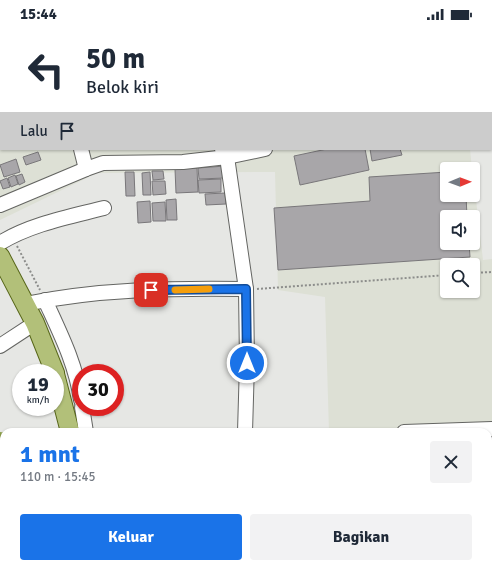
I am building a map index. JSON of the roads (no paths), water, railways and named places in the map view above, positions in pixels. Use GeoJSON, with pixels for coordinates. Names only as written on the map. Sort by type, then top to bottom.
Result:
{"type":"FeatureCollection","features":[{"type":"Feature","properties":{"kind":"main road"},"geometry":{"type":"LineString","coordinates":[[0,256],[35,323],[51,364]]}},
{"type":"Feature","properties":{"kind":"main road"},"geometry":{"type":"LineString","coordinates":[[64,409],[69,428]]}},
{"type":"Feature","properties":{"kind":"street"},"geometry":{"type":"LineString","coordinates":[[82,150],[86,169]]}},
{"type":"Feature","properties":{"kind":"street"},"geometry":{"type":"LineString","coordinates":[[0,205],[99,164],[183,162],[225,153],[255,150]]}},
{"type":"Feature","properties":{"kind":"street"},"geometry":{"type":"LineString","coordinates":[[225,153],[246,289],[247,363],[245,428]]}},
{"type":"Feature","properties":{"kind":"street"},"geometry":{"type":"LineString","coordinates":[[6,239],[65,218],[104,208]]}},
{"type":"Feature","properties":{"kind":"street"},"geometry":{"type":"LineString","coordinates":[[25,304],[45,300],[113,292],[246,289]]}},
{"type":"Feature","properties":{"kind":"street"},"geometry":{"type":"LineString","coordinates":[[45,300],[73,364]]}},
{"type":"Feature","properties":{"kind":"street"},"geometry":{"type":"LineString","coordinates":[[0,346],[35,323]]}},
{"type":"Feature","properties":{"kind":"street"},"geometry":{"type":"LineString","coordinates":[[83,416],[85,428]]}}]}
